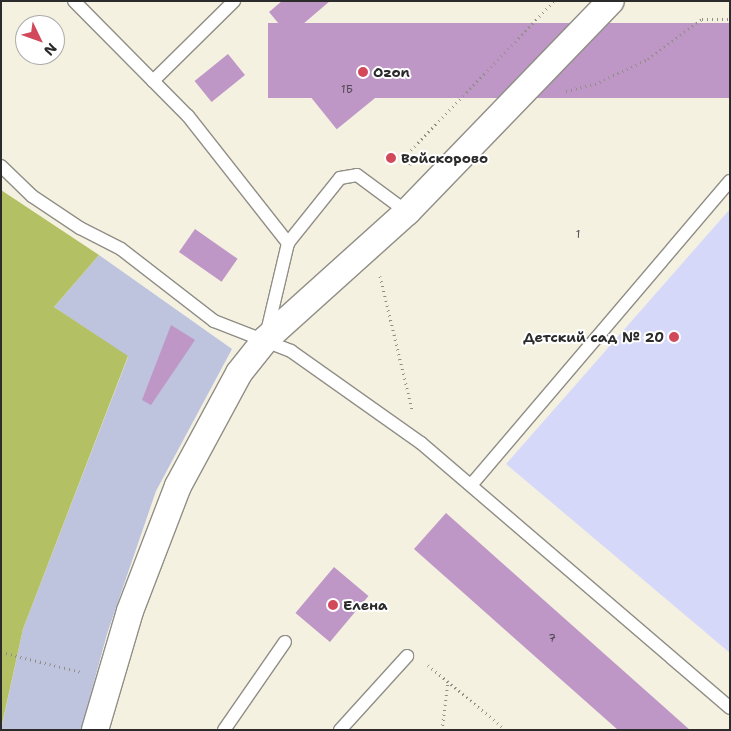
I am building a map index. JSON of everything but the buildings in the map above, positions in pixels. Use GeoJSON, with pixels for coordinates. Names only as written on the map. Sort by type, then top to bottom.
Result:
{"type":"FeatureCollection","features":[{"type":"Feature","properties":{"kind":"street"},"geometry":{"type":"LineString","coordinates":[[95,730],[130,611],[178,486],[238,373],[266,339],[407,212],[611,1]]}},
{"type":"Feature","properties":{"kind":"lane"},"geometry":{"type":"LineString","coordinates":[[74,1],[188,116],[288,243]]}},
{"type":"Feature","properties":{"kind":"lane"},"geometry":{"type":"LineString","coordinates":[[153,81],[234,1]]}},
{"type":"Feature","properties":{"kind":"lane"},"geometry":{"type":"LineString","coordinates":[[1,166],[32,196],[80,228],[121,249],[214,322],[266,339],[291,351],[421,443],[472,484],[730,708]]}},
{"type":"Feature","properties":{"kind":"lane"},"geometry":{"type":"LineString","coordinates":[[266,339],[288,243],[340,178],[357,175],[407,212]]}},
{"type":"Feature","properties":{"kind":"lane"},"geometry":{"type":"LineString","coordinates":[[472,484],[730,181]]}},
{"type":"Feature","properties":{"kind":"lane"},"geometry":{"type":"LineString","coordinates":[[224,730],[285,642]]}},
{"type":"Feature","properties":{"kind":"lane"},"geometry":{"type":"LineString","coordinates":[[340,730],[406,656]]}},
{"type":"Feature","properties":{"kind":"path"},"geometry":{"type":"LineString","coordinates":[[410,168],[411,150],[554,1]]}},
{"type":"Feature","properties":{"kind":"path"},"geometry":{"type":"LineString","coordinates":[[557,93],[595,84],[648,59],[702,19],[730,18]]}},
{"type":"Feature","properties":{"kind":"path"},"geometry":{"type":"LineString","coordinates":[[378,267],[421,443]]}},
{"type":"Feature","properties":{"kind":"path"},"geometry":{"type":"LineString","coordinates":[[1,652],[110,680]]}},
{"type":"Feature","properties":{"kind":"path"},"geometry":{"type":"LineString","coordinates":[[406,656],[421,659],[506,730]]}},
{"type":"Feature","properties":{"kind":"path"},"geometry":{"type":"LineString","coordinates":[[442,730],[448,681]]}},
{"type":"Feature","properties":{"kind":"shaded area","name":"Детский сад № 20"},"geometry":{"type":"Polygon","coordinates":[[[730,209],[730,653],[506,464],[730,209]]]}},
{"type":"Feature","properties":{"kind":"shaded area"},"geometry":{"type":"Polygon","coordinates":[[[99,255],[232,349],[156,491],[107,634],[81,730],[1,730],[23,629],[128,357],[54,307],[99,255]]]}},
{"type":"Feature","properties":{"kind":"green space"},"geometry":{"type":"Polygon","coordinates":[[[1,190],[99,255],[54,307],[128,356],[23,629],[1,729],[1,190]]]}},
{"type":"Feature","properties":{"kind":"place","name":"Ozon"},"geometry":{"type":"Point","coordinates":[363,72]}},
{"type":"Feature","properties":{"kind":"place","name":"Войскорово"},"geometry":{"type":"Point","coordinates":[391,158]}},
{"type":"Feature","properties":{"kind":"place","name":"Детский сад № 20"},"geometry":{"type":"Point","coordinates":[674,337]}},
{"type":"Feature","properties":{"kind":"place","name":"Елена"},"geometry":{"type":"Point","coordinates":[333,605]}}]}
